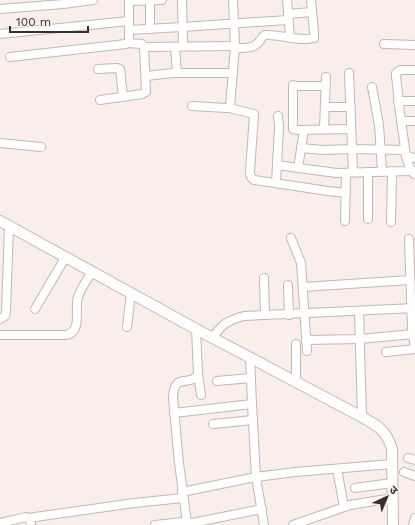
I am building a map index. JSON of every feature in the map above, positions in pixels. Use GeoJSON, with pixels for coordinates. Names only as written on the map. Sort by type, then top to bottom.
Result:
{"type":"FeatureCollection","features":[{"type":"Feature","properties":{"kind":"main road"},"geometry":{"type":"LineString","coordinates":[[4,224],[362,417],[379,428],[390,441],[392,449],[393,525]]}},
{"type":"Feature","properties":{"kind":"street"},"geometry":{"type":"LineString","coordinates":[[0,9],[8,4],[63,4],[92,0]]}},
{"type":"Feature","properties":{"kind":"street"},"geometry":{"type":"LineString","coordinates":[[128,44],[129,1],[162,0]]}},
{"type":"Feature","properties":{"kind":"street"},"geometry":{"type":"LineString","coordinates":[[177,73],[182,28],[182,0]]}},
{"type":"Feature","properties":{"kind":"street"},"geometry":{"type":"LineString","coordinates":[[229,108],[231,100],[235,47],[233,0]]}},
{"type":"Feature","properties":{"kind":"street"},"geometry":{"type":"LineString","coordinates":[[287,0],[290,37]]}},
{"type":"Feature","properties":{"kind":"street"},"geometry":{"type":"LineString","coordinates":[[144,48],[179,46],[245,48],[255,46],[261,37],[265,35],[311,39],[314,38],[314,32],[311,0]]}},
{"type":"Feature","properties":{"kind":"street"},"geometry":{"type":"LineString","coordinates":[[150,1],[150,29]]}},
{"type":"Feature","properties":{"kind":"street"},"geometry":{"type":"LineString","coordinates":[[129,30],[234,24],[288,17],[312,12]]}},
{"type":"Feature","properties":{"kind":"street"},"geometry":{"type":"LineString","coordinates":[[0,34],[129,21]]}},
{"type":"Feature","properties":{"kind":"street"},"geometry":{"type":"LineString","coordinates":[[10,57],[128,44],[142,44],[144,48],[146,76],[146,91],[144,94],[100,100]]}},
{"type":"Feature","properties":{"kind":"street"},"geometry":{"type":"LineString","coordinates":[[384,44],[415,44]]}},
{"type":"Feature","properties":{"kind":"street"},"geometry":{"type":"LineString","coordinates":[[98,69],[120,69],[123,97]]}},
{"type":"Feature","properties":{"kind":"street"},"geometry":{"type":"LineString","coordinates":[[414,173],[409,166],[405,153],[396,73],[400,70],[415,70]]}},
{"type":"Feature","properties":{"kind":"street"},"geometry":{"type":"LineString","coordinates":[[146,76],[177,73],[233,73]]}},
{"type":"Feature","properties":{"kind":"street"},"geometry":{"type":"LineString","coordinates":[[345,221],[346,193],[352,149],[349,73]]}},
{"type":"Feature","properties":{"kind":"street"},"geometry":{"type":"LineString","coordinates":[[324,130],[326,77]]}},
{"type":"Feature","properties":{"kind":"street"},"geometry":{"type":"LineString","coordinates":[[326,86],[296,86],[292,126],[293,129],[352,129]]}},
{"type":"Feature","properties":{"kind":"street"},"geometry":{"type":"LineString","coordinates":[[372,88],[378,117],[382,171]]}},
{"type":"Feature","properties":{"kind":"street"},"geometry":{"type":"LineString","coordinates":[[398,100],[415,101]]}},
{"type":"Feature","properties":{"kind":"street"},"geometry":{"type":"LineString","coordinates":[[192,106],[229,108],[254,114],[250,176],[254,180],[346,193]]}},
{"type":"Feature","properties":{"kind":"street"},"geometry":{"type":"LineString","coordinates":[[325,107],[351,107]]}},
{"type":"Feature","properties":{"kind":"street"},"geometry":{"type":"LineString","coordinates":[[276,183],[279,127],[278,116]]}},
{"type":"Feature","properties":{"kind":"street"},"geometry":{"type":"LineString","coordinates":[[401,121],[415,121]]}},
{"type":"Feature","properties":{"kind":"street"},"geometry":{"type":"LineString","coordinates":[[298,168],[304,130]]}},
{"type":"Feature","properties":{"kind":"street"},"geometry":{"type":"LineString","coordinates":[[0,143],[41,147]]}},
{"type":"Feature","properties":{"kind":"street"},"geometry":{"type":"LineString","coordinates":[[302,148],[323,150],[381,150],[405,153],[415,158]]}},
{"type":"Feature","properties":{"kind":"street"},"geometry":{"type":"LineString","coordinates":[[277,165],[329,173],[382,171],[414,173]]}},
{"type":"Feature","properties":{"kind":"street"},"geometry":{"type":"LineString","coordinates":[[391,222],[392,171]]}},
{"type":"Feature","properties":{"kind":"street"},"geometry":{"type":"LineString","coordinates":[[368,172],[368,219]]}},
{"type":"Feature","properties":{"kind":"street"},"geometry":{"type":"LineString","coordinates":[[0,318],[5,316],[6,312],[4,224]]}},
{"type":"Feature","properties":{"kind":"street"},"geometry":{"type":"LineString","coordinates":[[291,238],[301,263],[307,351]]}},
{"type":"Feature","properties":{"kind":"street"},"geometry":{"type":"LineString","coordinates":[[386,352],[415,349],[413,334],[413,294],[410,280],[409,239]]}},
{"type":"Feature","properties":{"kind":"street"},"geometry":{"type":"LineString","coordinates":[[35,309],[65,258]]}},
{"type":"Feature","properties":{"kind":"street"},"geometry":{"type":"LineString","coordinates":[[0,334],[66,335],[75,330],[78,297],[92,272]]}},
{"type":"Feature","properties":{"kind":"street"},"geometry":{"type":"LineString","coordinates":[[264,278],[265,315]]}},
{"type":"Feature","properties":{"kind":"street"},"geometry":{"type":"LineString","coordinates":[[303,287],[410,280]]}},
{"type":"Feature","properties":{"kind":"street"},"geometry":{"type":"LineString","coordinates":[[288,285],[289,315]]}},
{"type":"Feature","properties":{"kind":"street"},"geometry":{"type":"LineString","coordinates":[[127,327],[131,293]]}},
{"type":"Feature","properties":{"kind":"street"},"geometry":{"type":"LineString","coordinates":[[213,338],[225,323],[244,316],[413,308]]}},
{"type":"Feature","properties":{"kind":"street"},"geometry":{"type":"LineString","coordinates":[[359,311],[362,417]]}},
{"type":"Feature","properties":{"kind":"street"},"geometry":{"type":"LineString","coordinates":[[196,328],[198,374],[201,395]]}},
{"type":"Feature","properties":{"kind":"street"},"geometry":{"type":"LineString","coordinates":[[306,340],[360,339],[413,334]]}},
{"type":"Feature","properties":{"kind":"street"},"geometry":{"type":"LineString","coordinates":[[296,344],[296,382]]}},
{"type":"Feature","properties":{"kind":"street"},"geometry":{"type":"LineString","coordinates":[[250,357],[256,477],[264,525]]}},
{"type":"Feature","properties":{"kind":"street"},"geometry":{"type":"LineString","coordinates":[[187,524],[178,463],[172,398],[174,386],[179,382],[195,378],[198,374]]}},
{"type":"Feature","properties":{"kind":"street"},"geometry":{"type":"LineString","coordinates":[[217,381],[251,378]]}},
{"type":"Feature","properties":{"kind":"street"},"geometry":{"type":"LineString","coordinates":[[174,413],[252,404]]}},
{"type":"Feature","properties":{"kind":"street"},"geometry":{"type":"LineString","coordinates":[[213,424],[253,420]]}},
{"type":"Feature","properties":{"kind":"street"},"geometry":{"type":"LineString","coordinates":[[0,523],[23,518],[29,521],[183,495],[256,477],[295,472],[392,464]]}},
{"type":"Feature","properties":{"kind":"street"},"geometry":{"type":"LineString","coordinates":[[337,469],[344,507]]}},
{"type":"Feature","properties":{"kind":"street"},"geometry":{"type":"LineString","coordinates":[[404,472],[415,476]]}},
{"type":"Feature","properties":{"kind":"street"},"geometry":{"type":"LineString","coordinates":[[355,488],[392,483]]}},
{"type":"Feature","properties":{"kind":"street"},"geometry":{"type":"LineString","coordinates":[[296,524],[344,507],[393,498]]}},
{"type":"Feature","properties":{"kind":"street"},"geometry":{"type":"LineString","coordinates":[[155,525],[187,524],[262,509]]}},
{"type":"Feature","properties":{"kind":"street"},"geometry":{"type":"LineString","coordinates":[[413,525],[415,518]]}}]}
